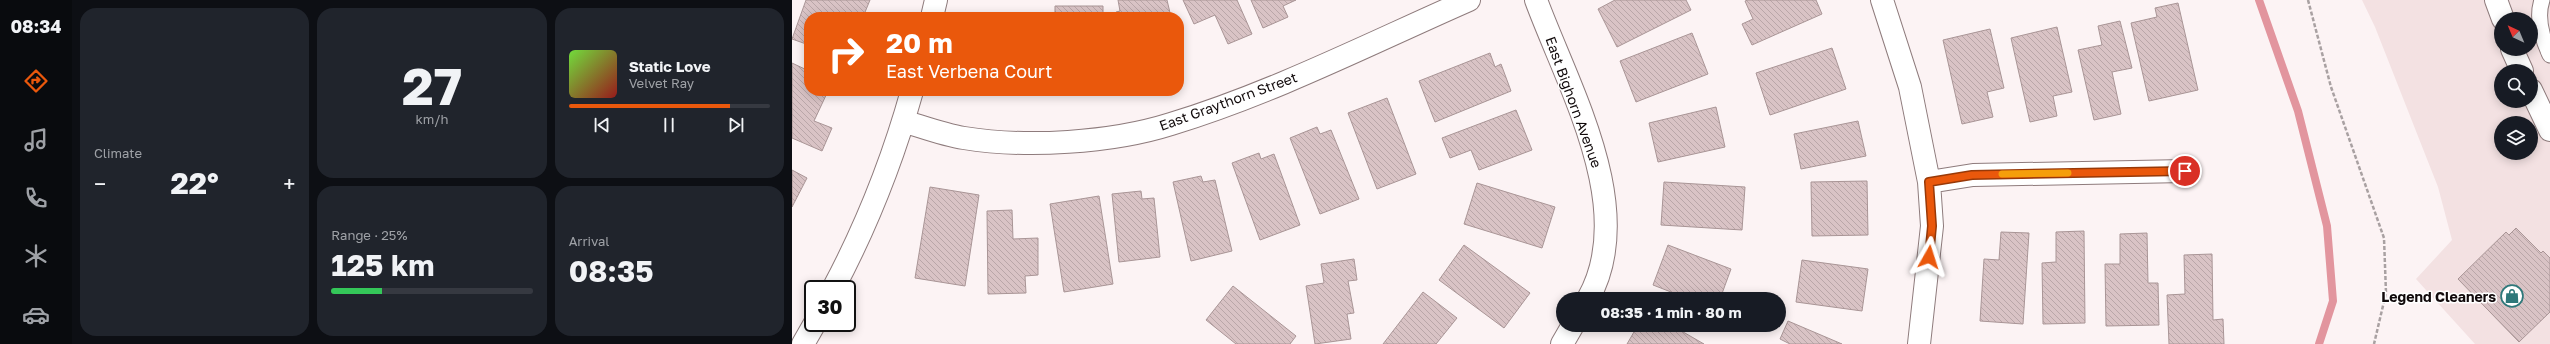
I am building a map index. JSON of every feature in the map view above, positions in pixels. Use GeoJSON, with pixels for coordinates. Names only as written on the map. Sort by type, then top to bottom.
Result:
{"type":"FeatureCollection","features":[{"type":"Feature","properties":{"kind":"street"},"geometry":{"type":"LineString","coordinates":[[933,12],[936,0]]}},
{"type":"Feature","properties":{"kind":"street","name":"East Graythorn Street"},"geometry":{"type":"LineString","coordinates":[[903,121],[964,138],[1035,143],[1109,138],[1170,125],[1261,91],[1469,0]]}},
{"type":"Feature","properties":{"kind":"street","name":"East Bighorn Avenue"},"geometry":{"type":"LineString","coordinates":[[1536,0],[1596,156],[1606,209],[1604,252],[1590,292]]}},
{"type":"Feature","properties":{"kind":"street"},"geometry":{"type":"LineString","coordinates":[[1882,0],[1910,87],[1929,182],[1932,226],[1919,344]]}},
{"type":"Feature","properties":{"kind":"street"},"geometry":{"type":"LineString","coordinates":[[2496,0],[2500,12]]}},
{"type":"Feature","properties":{"kind":"street"},"geometry":{"type":"LineString","coordinates":[[838,280],[855,246],[903,121],[910,96]]}},
{"type":"Feature","properties":{"kind":"street"},"geometry":{"type":"LineString","coordinates":[[2538,105],[2550,130]]}},
{"type":"Feature","properties":{"kind":"street"},"geometry":{"type":"LineString","coordinates":[[1929,182],[1972,175],[2185,171]]}},
{"type":"Feature","properties":{"kind":"street"},"geometry":{"type":"LineString","coordinates":[[804,344],[810,332]]}},
{"type":"Feature","properties":{"kind":"street"},"geometry":{"type":"LineString","coordinates":[[1562,344],[1569,332]]}},
{"type":"Feature","properties":{"kind":"lane"},"geometry":{"type":"LineString","coordinates":[[2542,0],[2539,9],[2540,26],[2550,55]]}},
{"type":"Feature","properties":{"kind":"path"},"geometry":{"type":"LineString","coordinates":[[2308,0],[2331,87],[2384,238],[2386,293],[2374,344]]}},
{"type":"Feature","properties":{"kind":"shaded area"},"geometry":{"type":"Polygon","coordinates":[[[2362,0],[2550,0],[2550,344],[2475,344],[2416,279],[2452,240],[2438,187],[2375,27],[2362,0]]]}},
{"type":"Feature","properties":{"kind":"building"},"geometry":{"type":"Polygon","coordinates":[[[806,0],[870,0],[865,12],[804,12],[804,43],[792,39],[806,0]]]}},
{"type":"Feature","properties":{"kind":"building"},"geometry":{"type":"Polygon","coordinates":[[[1118,0],[1167,0],[1170,12],[1116,12],[1120,11],[1118,0]]]}},
{"type":"Feature","properties":{"kind":"building"},"geometry":{"type":"Polygon","coordinates":[[[1183,0],[1237,0],[1252,34],[1228,44],[1215,15],[1194,24],[1183,0]]]}},
{"type":"Feature","properties":{"kind":"building"},"geometry":{"type":"Polygon","coordinates":[[[1251,0],[1296,0],[1283,6],[1288,17],[1263,28],[1251,0]]]}},
{"type":"Feature","properties":{"kind":"building"},"geometry":{"type":"Polygon","coordinates":[[[1615,0],[1686,0],[1691,10],[1617,47],[1598,9],[1615,0]]]}},
{"type":"Feature","properties":{"kind":"building"},"geometry":{"type":"Polygon","coordinates":[[[1816,0],[1822,14],[1752,45],[1742,24],[1753,19],[1745,1],[1816,0]]]}},
{"type":"Feature","properties":{"kind":"building"},"geometry":{"type":"Polygon","coordinates":[[[2178,3],[2198,90],[2149,101],[2131,23],[2157,17],[2155,8],[2178,3]]]}},
{"type":"Feature","properties":{"kind":"building"},"geometry":{"type":"Polygon","coordinates":[[[1055,6],[1103,6],[1103,12],[1055,12],[1055,6]]]}},
{"type":"Feature","properties":{"kind":"building"},"geometry":{"type":"Polygon","coordinates":[[[2120,21],[2132,68],[2112,72],[2121,114],[2094,120],[2078,50],[2102,45],[2098,26],[2120,21]]]}},
{"type":"Feature","properties":{"kind":"building"},"geometry":{"type":"Polygon","coordinates":[[[2057,27],[2072,92],[2053,96],[2057,116],[2030,122],[2011,38],[2057,27]]]}},
{"type":"Feature","properties":{"kind":"building"},"geometry":{"type":"Polygon","coordinates":[[[1990,29],[2004,88],[1987,92],[1993,117],[1962,124],[1943,40],[1990,29]]]}},
{"type":"Feature","properties":{"kind":"building"},"geometry":{"type":"Polygon","coordinates":[[[1692,33],[1708,74],[1636,102],[1620,61],[1692,33]]]}},
{"type":"Feature","properties":{"kind":"building"},"geometry":{"type":"Polygon","coordinates":[[[1832,48],[1846,89],[1770,115],[1756,73],[1832,48]]]}},
{"type":"Feature","properties":{"kind":"building"},"geometry":{"type":"Polygon","coordinates":[[[1490,53],[1495,67],[1501,64],[1511,91],[1435,122],[1419,81],[1490,53]]]}},
{"type":"Feature","properties":{"kind":"building"},"geometry":{"type":"Polygon","coordinates":[[[792,63],[804,69],[804,96],[826,96],[814,121],[832,128],[822,151],[792,138],[792,63]]]}},
{"type":"Feature","properties":{"kind":"building"},"geometry":{"type":"Polygon","coordinates":[[[1387,98],[1416,174],[1377,189],[1348,113],[1387,98]]]}},
{"type":"Feature","properties":{"kind":"building"},"geometry":{"type":"Polygon","coordinates":[[[1716,107],[1725,147],[1658,162],[1649,123],[1716,107]]]}},
{"type":"Feature","properties":{"kind":"building"},"geometry":{"type":"Polygon","coordinates":[[[1516,110],[1532,150],[1479,170],[1471,150],[1450,158],[1442,138],[1516,110]]]}},
{"type":"Feature","properties":{"kind":"building"},"geometry":{"type":"Polygon","coordinates":[[[1858,121],[1866,156],[1801,169],[1794,134],[1858,121]]]}},
{"type":"Feature","properties":{"kind":"building"},"geometry":{"type":"Polygon","coordinates":[[[1317,127],[1320,134],[1331,130],[1359,199],[1320,214],[1290,138],[1317,127]]]}},
{"type":"Feature","properties":{"kind":"building"},"geometry":{"type":"Polygon","coordinates":[[[1259,153],[1261,159],[1274,154],[1300,225],[1260,240],[1232,163],[1259,153]]]}},
{"type":"Feature","properties":{"kind":"building"},"geometry":{"type":"Polygon","coordinates":[[[792,170],[807,178],[792,207],[792,170]]]}},
{"type":"Feature","properties":{"kind":"building"},"geometry":{"type":"Polygon","coordinates":[[[1201,176],[1203,182],[1215,180],[1232,251],[1191,261],[1173,182],[1201,176]]]}},
{"type":"Feature","properties":{"kind":"building"},"geometry":{"type":"Polygon","coordinates":[[[1867,181],[1868,235],[1812,236],[1811,182],[1867,181]]]}},
{"type":"Feature","properties":{"kind":"building"},"geometry":{"type":"Polygon","coordinates":[[[1664,182],[1745,187],[1742,230],[1661,225],[1664,182]]]}},
{"type":"Feature","properties":{"kind":"building"},"geometry":{"type":"Polygon","coordinates":[[[1477,183],[1555,207],[1542,248],[1464,224],[1477,183]]]}},
{"type":"Feature","properties":{"kind":"building"},"geometry":{"type":"Polygon","coordinates":[[[930,187],[979,195],[965,286],[915,278],[930,187]]]}},
{"type":"Feature","properties":{"kind":"building"},"geometry":{"type":"Polygon","coordinates":[[[1141,191],[1142,199],[1154,198],[1160,257],[1119,262],[1112,194],[1141,191]]]}},
{"type":"Feature","properties":{"kind":"building"},"geometry":{"type":"Polygon","coordinates":[[[1099,196],[1113,284],[1064,292],[1050,204],[1099,196]]]}},
{"type":"Feature","properties":{"kind":"building"},"geometry":{"type":"Polygon","coordinates":[[[1012,210],[1013,239],[1038,238],[1038,275],[1025,276],[1026,293],[988,294],[987,211],[1012,210]]]}},
{"type":"Feature","properties":{"kind":"building","name":"Legend Cleaners"},"geometry":{"type":"Polygon","coordinates":[[[2516,228],[2541,253],[2543,251],[2550,258],[2550,312],[2519,342],[2458,279],[2506,232],[2509,235],[2516,228]]]}},
{"type":"Feature","properties":{"kind":"building"},"geometry":{"type":"Polygon","coordinates":[[[2084,231],[2085,323],[2043,324],[2042,263],[2056,262],[2056,232],[2084,231]]]}},
{"type":"Feature","properties":{"kind":"building"},"geometry":{"type":"Polygon","coordinates":[[[2001,232],[2029,233],[2023,324],[1980,321],[1984,259],[1999,260],[2001,232]]]}},
{"type":"Feature","properties":{"kind":"building"},"geometry":{"type":"Polygon","coordinates":[[[2147,233],[2148,283],[2158,283],[2159,325],[2106,326],[2105,264],[2120,264],[2120,234],[2147,233]]]}},
{"type":"Feature","properties":{"kind":"building"},"geometry":{"type":"Polygon","coordinates":[[[1464,245],[1530,293],[1504,328],[1439,280],[1464,245]]]}},
{"type":"Feature","properties":{"kind":"building"},"geometry":{"type":"Polygon","coordinates":[[[1668,245],[1731,269],[1723,292],[1671,292],[1653,285],[1668,245]]]}},
{"type":"Feature","properties":{"kind":"building"},"geometry":{"type":"Polygon","coordinates":[[[2212,254],[2213,320],[2223,319],[2224,344],[2169,344],[2167,295],[2185,294],[2184,255],[2212,254]]]}},
{"type":"Feature","properties":{"kind":"building"},"geometry":{"type":"Polygon","coordinates":[[[1354,259],[1357,280],[1348,281],[1354,313],[1347,314],[1351,339],[1315,344],[1306,286],[1324,283],[1321,264],[1354,259]]]}},
{"type":"Feature","properties":{"kind":"building"},"geometry":{"type":"Polygon","coordinates":[[[1802,260],[1868,269],[1862,311],[1796,302],[1802,260]]]}},
{"type":"Feature","properties":{"kind":"building"},"geometry":{"type":"Polygon","coordinates":[[[1233,286],[1296,336],[1290,344],[1236,344],[1206,320],[1233,286]]]}},
{"type":"Feature","properties":{"kind":"building"},"geometry":{"type":"Polygon","coordinates":[[[1423,292],[1457,318],[1436,344],[1383,344],[1423,292]]]}},
{"type":"Feature","properties":{"kind":"building"},"geometry":{"type":"Polygon","coordinates":[[[1788,321],[1842,344],[1790,344],[1780,339],[1783,332],[1786,332],[1788,321]]]}},
{"type":"Feature","properties":{"kind":"building"},"geometry":{"type":"Polygon","coordinates":[[[1634,332],[1683,332],[1704,344],[1627,344],[1634,332]]]}},
{"type":"Feature","properties":{"kind":"waterway"},"geometry":{"type":"LineString","coordinates":[[2259,0],[2298,111],[2327,226],[2333,301],[2319,344]]}},
{"type":"Feature","properties":{"kind":"slow traffic"},"geometry":{"type":"LineString","coordinates":[[2002,174],[2068,173]]}},
{"type":"Feature","properties":{"kind":"place","name":"Legend Cleaners"},"geometry":{"type":"Point","coordinates":[2512,296]}},
{"type":"Feature","properties":{"kind":"route"},"geometry":{"type":"LineString","coordinates":[[1929,257],[1932,226],[1929,182],[1972,175],[2185,171]]}}]}
